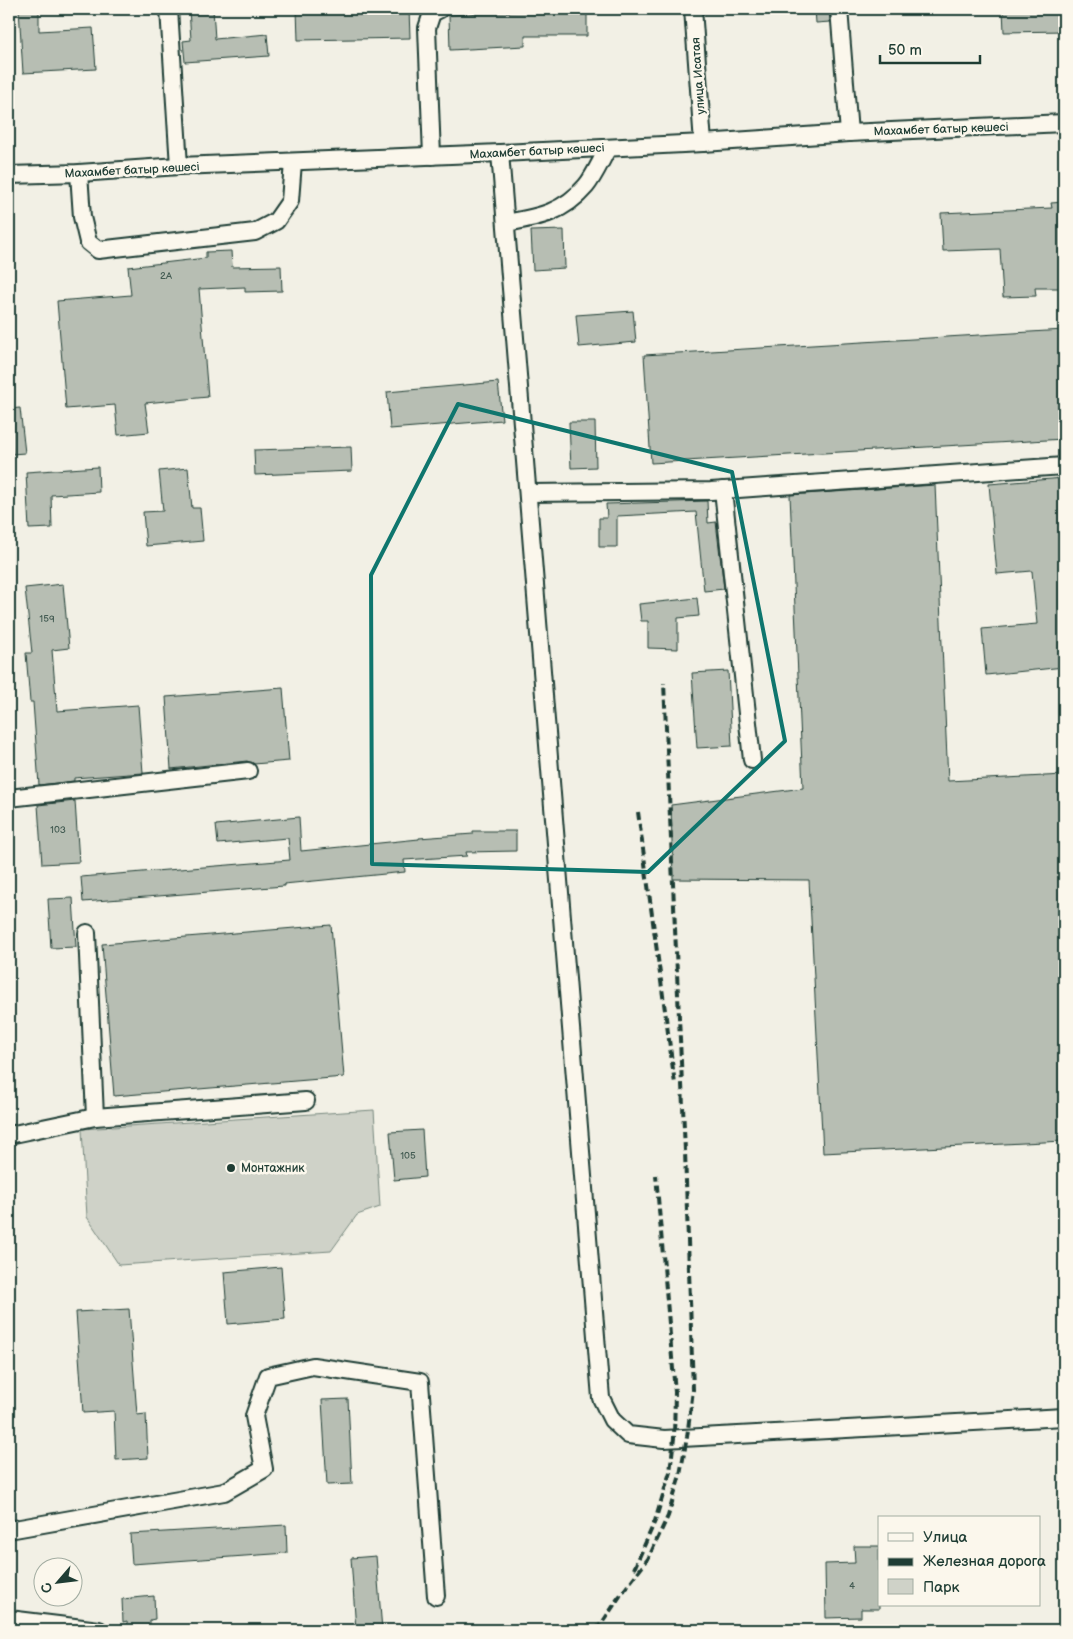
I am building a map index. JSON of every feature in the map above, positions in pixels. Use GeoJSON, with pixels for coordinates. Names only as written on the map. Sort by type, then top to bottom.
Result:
{"type":"FeatureCollection","features":[{"type":"Feature","properties":{"kind":"street"},"geometry":{"type":"LineString","coordinates":[[169,9],[179,166]]}},
{"type":"Feature","properties":{"kind":"street"},"geometry":{"type":"LineString","coordinates":[[432,156],[427,28],[432,13],[440,9]]}},
{"type":"Feature","properties":{"kind":"street","name":"улица Исатая"},"geometry":{"type":"LineString","coordinates":[[693,9],[704,143]]}},
{"type":"Feature","properties":{"kind":"street"},"geometry":{"type":"LineString","coordinates":[[838,9],[849,133]]}},
{"type":"Feature","properties":{"kind":"street","name":"Махамбет батыр көшесі"},"geometry":{"type":"LineString","coordinates":[[9,176],[179,166],[608,148],[849,133],[1064,123]]}},
{"type":"Feature","properties":{"kind":"street"},"geometry":{"type":"LineString","coordinates":[[506,223],[548,214],[566,205],[587,185],[608,148]]}},
{"type":"Feature","properties":{"kind":"street"},"geometry":{"type":"LineString","coordinates":[[500,153],[601,1398],[612,1420],[628,1435],[664,1439],[1064,1417]]}},
{"type":"Feature","properties":{"kind":"street"},"geometry":{"type":"LineString","coordinates":[[79,173],[82,217],[88,242],[98,250],[255,232],[276,221],[290,201],[293,162]]}},
{"type":"Feature","properties":{"kind":"street"},"geometry":{"type":"LineString","coordinates":[[529,494],[723,490],[1064,466]]}},
{"type":"Feature","properties":{"kind":"street"},"geometry":{"type":"LineString","coordinates":[[723,490],[752,760]]}},
{"type":"Feature","properties":{"kind":"street"},"geometry":{"type":"LineString","coordinates":[[9,798],[248,771]]}},
{"type":"Feature","properties":{"kind":"street"},"geometry":{"type":"LineString","coordinates":[[88,933],[95,1117]]}},
{"type":"Feature","properties":{"kind":"street"},"geometry":{"type":"LineString","coordinates":[[9,1135],[95,1117],[306,1101]]}},
{"type":"Feature","properties":{"kind":"street"},"geometry":{"type":"LineString","coordinates":[[9,1530],[224,1492],[264,1470],[254,1416],[268,1376],[313,1366],[371,1374],[420,1382],[436,1596]]}},
{"type":"Feature","properties":{"kind":"street"},"geometry":{"type":"LineString","coordinates":[[9,1619],[99,1630]]}},
{"type":"Feature","properties":{"kind":"highlighted area"},"geometry":{"type":"Polygon","coordinates":[[[458,404],[732,472],[785,741],[648,872],[372,864],[371,575],[458,404]]]}},
{"type":"Feature","properties":{"kind":"green space","name":"Монтажник"},"geometry":{"type":"Polygon","coordinates":[[[374,1110],[380,1207],[357,1215],[331,1251],[119,1265],[87,1217],[82,1129],[374,1110]]]}},
{"type":"Feature","properties":{"kind":"building"},"geometry":{"type":"Polygon","coordinates":[[[19,9],[39,9],[39,31],[93,28],[96,69],[23,73],[19,9]]]}},
{"type":"Feature","properties":{"kind":"building"},"geometry":{"type":"Polygon","coordinates":[[[189,9],[213,9],[215,39],[267,34],[269,56],[185,62],[183,41],[191,40],[189,9]]]}},
{"type":"Feature","properties":{"kind":"building"},"geometry":{"type":"Polygon","coordinates":[[[297,9],[409,9],[410,38],[298,40],[297,9]]]}},
{"type":"Feature","properties":{"kind":"building"},"geometry":{"type":"Polygon","coordinates":[[[527,9],[587,9],[587,36],[525,36],[525,46],[450,50],[449,15],[527,11],[527,9]]]}},
{"type":"Feature","properties":{"kind":"building"},"geometry":{"type":"Polygon","coordinates":[[[815,9],[829,9],[830,22],[816,23],[815,9]]]}},
{"type":"Feature","properties":{"kind":"building"},"geometry":{"type":"Polygon","coordinates":[[[1003,9],[1064,9],[1064,31],[1004,32],[1003,9]]]}},
{"type":"Feature","properties":{"kind":"building"},"geometry":{"type":"Polygon","coordinates":[[[1064,202],[1064,288],[1035,288],[1036,296],[1003,297],[1000,249],[943,251],[941,213],[1052,208],[1051,203],[1064,202]]]}},
{"type":"Feature","properties":{"kind":"building"},"geometry":{"type":"Polygon","coordinates":[[[564,230],[565,268],[533,270],[531,231],[564,230]]]}},
{"type":"Feature","properties":{"kind":"building"},"geometry":{"type":"Polygon","coordinates":[[[231,251],[232,267],[281,266],[282,291],[245,292],[245,287],[199,289],[208,397],[145,403],[149,432],[118,435],[115,405],[66,409],[57,301],[131,295],[128,267],[206,258],[206,252],[231,251]]]}},
{"type":"Feature","properties":{"kind":"building"},"geometry":{"type":"Polygon","coordinates":[[[633,311],[636,342],[579,347],[576,315],[633,311]]]}},
{"type":"Feature","properties":{"kind":"building"},"geometry":{"type":"Polygon","coordinates":[[[1064,330],[1064,439],[651,463],[644,355],[1064,330]]]}},
{"type":"Feature","properties":{"kind":"building"},"geometry":{"type":"Polygon","coordinates":[[[498,382],[502,420],[390,429],[387,392],[498,382]]]}},
{"type":"Feature","properties":{"kind":"building"},"geometry":{"type":"Polygon","coordinates":[[[20,408],[25,453],[12,454],[9,409],[20,408]]]}},
{"type":"Feature","properties":{"kind":"building"},"geometry":{"type":"Polygon","coordinates":[[[569,422],[595,422],[596,467],[571,468],[569,422]]]}},
{"type":"Feature","properties":{"kind":"building"},"geometry":{"type":"Polygon","coordinates":[[[351,447],[352,471],[255,475],[254,450],[351,447]]]}},
{"type":"Feature","properties":{"kind":"building"},"geometry":{"type":"Polygon","coordinates":[[[98,467],[99,492],[51,495],[52,528],[29,529],[26,472],[98,467]]]}},
{"type":"Feature","properties":{"kind":"building"},"geometry":{"type":"Polygon","coordinates":[[[188,468],[192,508],[200,508],[203,541],[146,546],[143,512],[163,511],[159,471],[188,468]]]}},
{"type":"Feature","properties":{"kind":"building"},"geometry":{"type":"Polygon","coordinates":[[[1064,478],[1064,667],[986,675],[982,629],[1037,624],[1032,571],[997,574],[989,484],[1064,478]]]}},
{"type":"Feature","properties":{"kind":"building"},"geometry":{"type":"Polygon","coordinates":[[[935,485],[948,781],[1064,775],[1064,1141],[823,1153],[809,880],[673,879],[671,805],[803,788],[790,495],[935,485]]]}},
{"type":"Feature","properties":{"kind":"building"},"geometry":{"type":"Polygon","coordinates":[[[707,501],[708,523],[716,522],[724,589],[704,591],[696,512],[617,516],[617,547],[599,547],[599,518],[607,518],[606,504],[707,501]]]}},
{"type":"Feature","properties":{"kind":"building"},"geometry":{"type":"Polygon","coordinates":[[[63,584],[69,648],[52,650],[57,711],[138,705],[143,773],[74,778],[74,781],[39,785],[33,702],[30,702],[26,653],[32,653],[25,588],[63,584]]]}},
{"type":"Feature","properties":{"kind":"building"},"geometry":{"type":"Polygon","coordinates":[[[697,598],[699,616],[678,618],[678,649],[648,648],[648,621],[641,621],[639,604],[697,598]]]}},
{"type":"Feature","properties":{"kind":"building"},"geometry":{"type":"Polygon","coordinates":[[[728,671],[732,746],[697,748],[692,673],[728,671]]]}},
{"type":"Feature","properties":{"kind":"building"},"geometry":{"type":"Polygon","coordinates":[[[283,688],[289,761],[254,764],[247,761],[171,769],[166,697],[283,688]]]}},
{"type":"Feature","properties":{"kind":"building"},"geometry":{"type":"Polygon","coordinates":[[[75,801],[79,862],[42,864],[38,805],[75,801]]]}},
{"type":"Feature","properties":{"kind":"building"},"geometry":{"type":"Polygon","coordinates":[[[299,817],[301,851],[473,834],[473,831],[516,831],[516,851],[466,852],[467,856],[404,860],[405,872],[284,884],[284,886],[83,902],[81,877],[290,860],[288,838],[218,844],[216,825],[299,817]]]}},
{"type":"Feature","properties":{"kind":"building"},"geometry":{"type":"Polygon","coordinates":[[[73,898],[76,947],[51,948],[48,899],[73,898]]]}},
{"type":"Feature","properties":{"kind":"building"},"geometry":{"type":"Polygon","coordinates":[[[331,925],[344,1077],[114,1096],[102,944],[331,925]]]}},
{"type":"Feature","properties":{"kind":"building"},"geometry":{"type":"Polygon","coordinates":[[[422,1130],[425,1177],[394,1180],[390,1132],[422,1130]]]}},
{"type":"Feature","properties":{"kind":"building"},"geometry":{"type":"Polygon","coordinates":[[[281,1267],[285,1319],[228,1324],[224,1272],[281,1267]]]}},
{"type":"Feature","properties":{"kind":"building"},"geometry":{"type":"Polygon","coordinates":[[[129,1309],[137,1415],[146,1414],[148,1458],[116,1460],[114,1411],[83,1413],[76,1312],[129,1309]]]}},
{"type":"Feature","properties":{"kind":"building"},"geometry":{"type":"Polygon","coordinates":[[[348,1399],[352,1484],[327,1485],[322,1400],[348,1399]]]}},
{"type":"Feature","properties":{"kind":"building"},"geometry":{"type":"Polygon","coordinates":[[[286,1525],[287,1553],[132,1564],[130,1534],[286,1525]]]}},
{"type":"Feature","properties":{"kind":"building"},"geometry":{"type":"Polygon","coordinates":[[[854,1546],[878,1546],[879,1609],[861,1609],[861,1617],[826,1618],[825,1564],[855,1563],[854,1546]]]}},
{"type":"Feature","properties":{"kind":"building"},"geometry":{"type":"Polygon","coordinates":[[[376,1556],[382,1630],[356,1630],[351,1558],[376,1556]]]}},
{"type":"Feature","properties":{"kind":"building"},"geometry":{"type":"Polygon","coordinates":[[[154,1596],[155,1619],[150,1620],[150,1630],[128,1630],[127,1621],[123,1622],[122,1599],[154,1596]]]}},
{"type":"Feature","properties":{"kind":"railway"},"geometry":{"type":"LineString","coordinates":[[616,1601],[648,1559],[668,1516],[680,1475],[693,1390],[685,1151],[664,683]]}},
{"type":"Feature","properties":{"kind":"railway"},"geometry":{"type":"LineString","coordinates":[[638,812],[675,1084]]}},
{"type":"Feature","properties":{"kind":"railway"},"geometry":{"type":"LineString","coordinates":[[634,1569],[655,1521],[670,1472],[674,1438],[675,1392],[656,1175]]}},
{"type":"Feature","properties":{"kind":"railway"},"geometry":{"type":"LineString","coordinates":[[595,1630],[620,1596]]}},
{"type":"Feature","properties":{"kind":"place","name":"Монтажник"},"geometry":{"type":"Point","coordinates":[231,1168]}}]}
